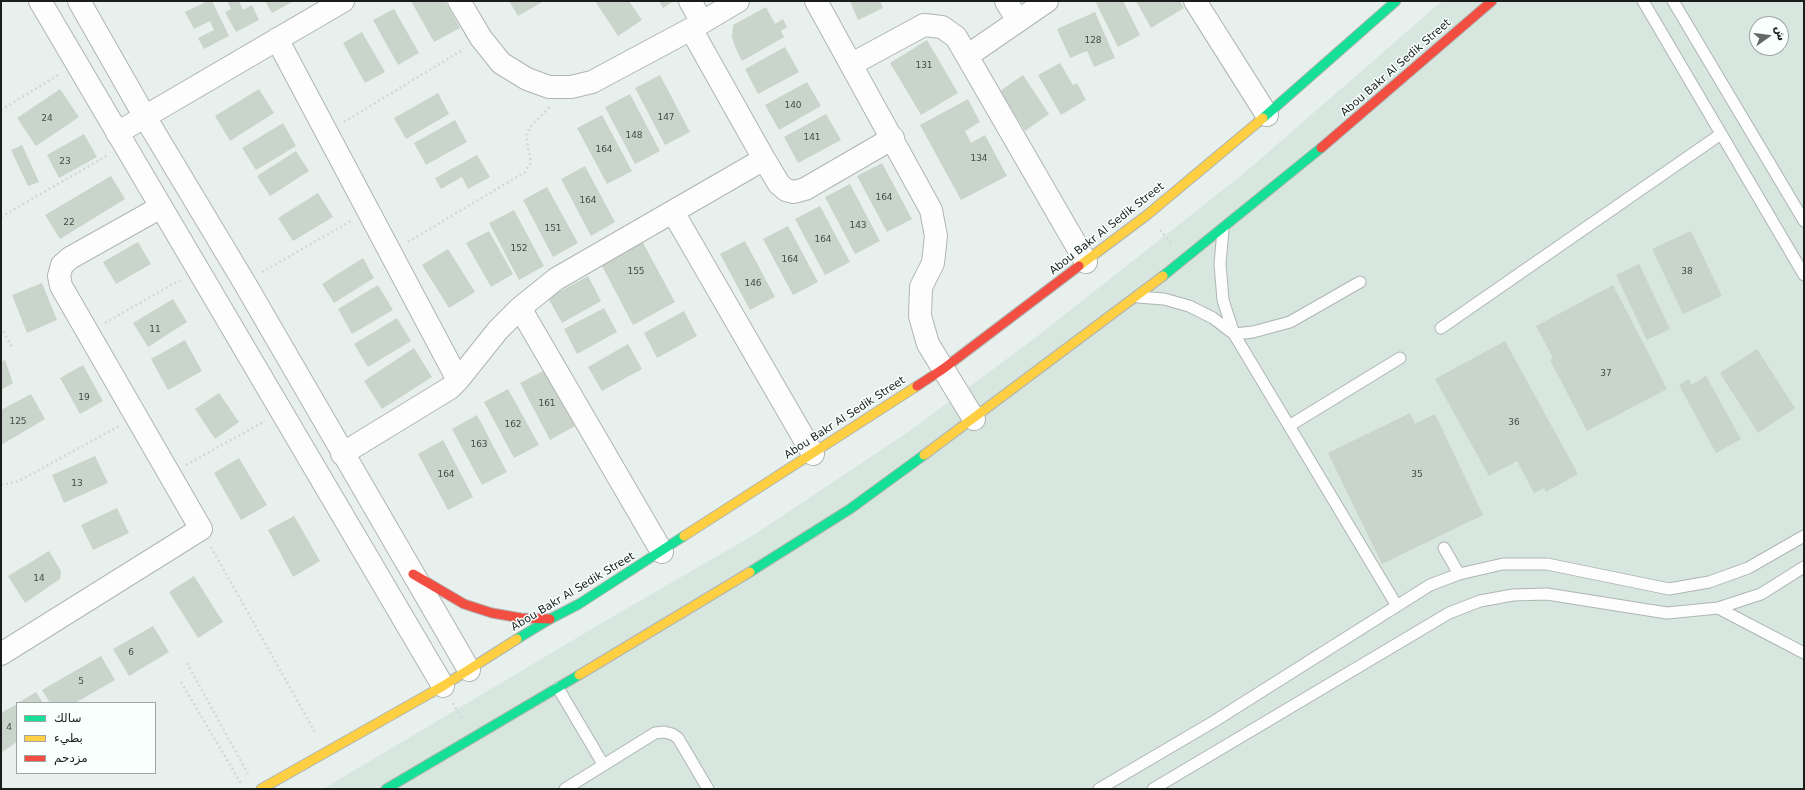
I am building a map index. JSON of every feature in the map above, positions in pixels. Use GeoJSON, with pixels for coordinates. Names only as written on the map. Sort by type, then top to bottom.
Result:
{"type":"FeatureCollection","features":[{"type":"Feature","properties":{"kind":"main road","name":"Abou Bakr Al Sedik Street"},"geometry":{"type":"LineString","coordinates":[[261,789],[443,686],[550,619],[579,604],[662,552],[943,368],[1147,215],[1267,115],[1396,1]]}},
{"type":"Feature","properties":{"kind":"main road","name":"Abou Bakr Al Sedik Street"},"geometry":{"type":"LineString","coordinates":[[386,789],[718,592],[850,509],[1185,260],[1348,125],[1492,1]]}},
{"type":"Feature","properties":{"kind":"main road"},"geometry":{"type":"LineString","coordinates":[[413,574],[464,604],[492,613],[521,618],[550,619]]}},
{"type":"Feature","properties":{"kind":"street"},"geometry":{"type":"LineString","coordinates":[[40,1],[443,686]]}},
{"type":"Feature","properties":{"kind":"street"},"geometry":{"type":"LineString","coordinates":[[79,1],[145,117],[244,282],[342,454],[469,670]]}},
{"type":"Feature","properties":{"kind":"street"},"geometry":{"type":"LineString","coordinates":[[121,140],[145,117],[277,39],[311,9],[343,1]]}},
{"type":"Feature","properties":{"kind":"street"},"geometry":{"type":"LineString","coordinates":[[459,1],[481,38],[500,63],[527,79],[549,87],[571,87],[592,82],[696,26],[738,1]]}},
{"type":"Feature","properties":{"kind":"street"},"geometry":{"type":"LineString","coordinates":[[690,1],[696,26],[764,159],[779,184],[786,190],[794,192],[805,189],[893,138]]}},
{"type":"Feature","properties":{"kind":"street"},"geometry":{"type":"LineString","coordinates":[[816,1],[893,138],[931,210],[936,236],[933,263],[921,287],[920,316],[928,344],[974,418]]}},
{"type":"Feature","properties":{"kind":"street"},"geometry":{"type":"LineString","coordinates":[[1006,1],[1018,20]]}},
{"type":"Feature","properties":{"kind":"street"},"geometry":{"type":"LineString","coordinates":[[966,56],[1047,1]]}},
{"type":"Feature","properties":{"kind":"street"},"geometry":{"type":"LineString","coordinates":[[1195,1],[1267,115]]}},
{"type":"Feature","properties":{"kind":"street"},"geometry":{"type":"LineString","coordinates":[[852,64],[924,25],[942,27],[956,38],[1086,262]]}},
{"type":"Feature","properties":{"kind":"street"},"geometry":{"type":"LineString","coordinates":[[277,39],[458,380]]}},
{"type":"Feature","properties":{"kind":"street"},"geometry":{"type":"LineString","coordinates":[[342,454],[450,388],[458,380],[487,342],[520,308],[556,279],[764,159]]}},
{"type":"Feature","properties":{"kind":"street"},"geometry":{"type":"LineString","coordinates":[[1,654],[201,529],[61,286],[59,276],[62,265],[70,258],[161,207]]}},
{"type":"Feature","properties":{"kind":"street"},"geometry":{"type":"LineString","coordinates":[[673,212],[813,454]]}},
{"type":"Feature","properties":{"kind":"street"},"geometry":{"type":"LineString","coordinates":[[520,308],[662,552]]}},
{"type":"Feature","properties":{"kind":"street"},"geometry":{"type":"LineString","coordinates":[[419,645],[445,629]]}},
{"type":"Feature","properties":{"kind":"lane"},"geometry":{"type":"LineString","coordinates":[[1643,1],[1804,274]]}},
{"type":"Feature","properties":{"kind":"lane"},"geometry":{"type":"LineString","coordinates":[[1673,1],[1804,220]]}},
{"type":"Feature","properties":{"kind":"lane"},"geometry":{"type":"LineString","coordinates":[[1441,328],[1721,134]]}},
{"type":"Feature","properties":{"kind":"lane"},"geometry":{"type":"LineString","coordinates":[[1223,228],[1220,264],[1223,300],[1234,334],[1397,606]]}},
{"type":"Feature","properties":{"kind":"lane"},"geometry":{"type":"LineString","coordinates":[[1137,296],[1164,299],[1189,306],[1213,318],[1234,334],[1259,331],[1290,322],[1360,282]]}},
{"type":"Feature","properties":{"kind":"lane"},"geometry":{"type":"LineString","coordinates":[[1289,426],[1400,358]]}},
{"type":"Feature","properties":{"kind":"lane"},"geometry":{"type":"LineString","coordinates":[[1099,789],[1213,722],[1430,586],[1459,574],[1502,564],[1547,564],[1669,589],[1709,582],[1748,568],[1804,536]]}},
{"type":"Feature","properties":{"kind":"lane"},"geometry":{"type":"LineString","coordinates":[[1444,548],[1459,574]]}},
{"type":"Feature","properties":{"kind":"lane"},"geometry":{"type":"LineString","coordinates":[[1153,789],[1448,613],[1480,601],[1513,595],[1547,594],[1667,613],[1718,608],[1761,594],[1804,567]]}},
{"type":"Feature","properties":{"kind":"lane"},"geometry":{"type":"LineString","coordinates":[[1718,608],[1804,653]]}},
{"type":"Feature","properties":{"kind":"lane"},"geometry":{"type":"LineString","coordinates":[[558,688],[603,764]]}},
{"type":"Feature","properties":{"kind":"lane"},"geometry":{"type":"LineString","coordinates":[[565,789],[603,764],[655,734],[664,732],[672,734],[678,738],[705,788]]}},
{"type":"Feature","properties":{"kind":"path"},"geometry":{"type":"LineString","coordinates":[[326,133],[481,38]]}},
{"type":"Feature","properties":{"kind":"path"},"geometry":{"type":"LineString","coordinates":[[1,110],[76,64]]}},
{"type":"Feature","properties":{"kind":"path"},"geometry":{"type":"LineString","coordinates":[[391,253],[525,172],[531,162],[526,136],[530,127],[571,87]]}},
{"type":"Feature","properties":{"kind":"path"},"geometry":{"type":"LineString","coordinates":[[1,217],[121,140]]}},
{"type":"Feature","properties":{"kind":"path"},"geometry":{"type":"LineString","coordinates":[[244,282],[368,211]]}},
{"type":"Feature","properties":{"kind":"path"},"geometry":{"type":"LineString","coordinates":[[1147,215],[1185,260]]}},
{"type":"Feature","properties":{"kind":"path"},"geometry":{"type":"LineString","coordinates":[[88,332],[198,270]]}},
{"type":"Feature","properties":{"kind":"path"},"geometry":{"type":"LineString","coordinates":[[1,327],[12,347]]}},
{"type":"Feature","properties":{"kind":"path"},"geometry":{"type":"LineString","coordinates":[[170,474],[282,411]]}},
{"type":"Feature","properties":{"kind":"path"},"geometry":{"type":"LineString","coordinates":[[1,485],[19,481],[137,417]]}},
{"type":"Feature","properties":{"kind":"path"},"geometry":{"type":"LineString","coordinates":[[201,529],[326,752]]}},
{"type":"Feature","properties":{"kind":"path"},"geometry":{"type":"LineString","coordinates":[[187,663],[248,775]]}},
{"type":"Feature","properties":{"kind":"path"},"geometry":{"type":"LineString","coordinates":[[181,682],[244,789]]}},
{"type":"Feature","properties":{"kind":"path"},"geometry":{"type":"LineString","coordinates":[[443,686],[473,738]]}},
{"type":"Feature","properties":{"kind":"shaded area"},"geometry":{"type":"Polygon","coordinates":[[[1442,1],[1804,1],[1804,789],[323,789],[600,624],[757,533],[911,430],[1035,338],[1243,174],[1442,1]]]}},
{"type":"Feature","properties":{"kind":"building"},"geometry":{"type":"Polygon","coordinates":[[[208,1],[212,1],[229,36],[204,49],[198,38],[214,30],[210,21],[194,29],[185,12],[208,1]]]}},
{"type":"Feature","properties":{"kind":"building"},"geometry":{"type":"Polygon","coordinates":[[[227,1],[239,1],[243,10],[252,5],[259,20],[236,32],[225,12],[231,9],[227,1]]]}},
{"type":"Feature","properties":{"kind":"building"},"geometry":{"type":"Polygon","coordinates":[[[265,1],[294,1],[272,13],[265,1]]]}},
{"type":"Feature","properties":{"kind":"building"},"geometry":{"type":"Polygon","coordinates":[[[411,1],[445,1],[460,28],[434,42],[411,1]]]}},
{"type":"Feature","properties":{"kind":"building"},"geometry":{"type":"Polygon","coordinates":[[[509,1],[544,1],[518,16],[509,1]]]}},
{"type":"Feature","properties":{"kind":"building"},"geometry":{"type":"Polygon","coordinates":[[[595,1],[629,1],[642,20],[618,36],[595,1]]]}},
{"type":"Feature","properties":{"kind":"building"},"geometry":{"type":"Polygon","coordinates":[[[659,1],[674,1],[663,8],[659,1]]]}},
{"type":"Feature","properties":{"kind":"building"},"geometry":{"type":"Polygon","coordinates":[[[850,1],[880,1],[883,8],[858,20],[850,1]]]}},
{"type":"Feature","properties":{"kind":"building"},"geometry":{"type":"Polygon","coordinates":[[[1100,1],[1123,1],[1140,35],[1118,47],[1096,3],[1100,1]]]}},
{"type":"Feature","properties":{"kind":"building"},"geometry":{"type":"Polygon","coordinates":[[[1136,1],[1180,1],[1184,8],[1151,28],[1136,1]]]}},
{"type":"Feature","properties":{"kind":"building"},"geometry":{"type":"Polygon","coordinates":[[[766,7],[775,24],[783,19],[787,27],[781,31],[784,37],[742,61],[732,37],[733,25],[766,7]]]}},
{"type":"Feature","properties":{"kind":"building"},"geometry":{"type":"Polygon","coordinates":[[[394,9],[419,53],[398,65],[373,20],[394,9]]]}},
{"type":"Feature","properties":{"kind":"building"},"geometry":{"type":"Polygon","coordinates":[[[1095,12],[1115,58],[1094,67],[1087,51],[1070,58],[1057,29],[1095,12]]]}},
{"type":"Feature","properties":{"kind":"building"},"geometry":{"type":"Polygon","coordinates":[[[362,32],[385,72],[365,83],[343,43],[362,32]]]}},
{"type":"Feature","properties":{"kind":"building"},"geometry":{"type":"Polygon","coordinates":[[[927,40],[958,93],[921,115],[890,63],[927,40]]]}},
{"type":"Feature","properties":{"kind":"building"},"geometry":{"type":"Polygon","coordinates":[[[785,47],[799,72],[758,94],[745,69],[785,47]]]}},
{"type":"Feature","properties":{"kind":"building"},"geometry":{"type":"Polygon","coordinates":[[[1060,63],[1073,85],[1077,83],[1086,100],[1061,115],[1038,75],[1060,63]]]}},
{"type":"Feature","properties":{"kind":"building"},"geometry":{"type":"Polygon","coordinates":[[[660,75],[690,132],[665,145],[635,88],[660,75]]]}},
{"type":"Feature","properties":{"kind":"building"},"geometry":{"type":"Polygon","coordinates":[[[1023,75],[1049,114],[1025,131],[1000,91],[1023,75]]]}},
{"type":"Feature","properties":{"kind":"building"},"geometry":{"type":"Polygon","coordinates":[[[807,82],[821,106],[779,130],[765,105],[807,82]]]}},
{"type":"Feature","properties":{"kind":"building"},"geometry":{"type":"Polygon","coordinates":[[[60,89],[79,117],[36,146],[17,118],[60,89]]]}},
{"type":"Feature","properties":{"kind":"building"},"geometry":{"type":"Polygon","coordinates":[[[259,89],[274,113],[230,141],[215,116],[259,89]]]}},
{"type":"Feature","properties":{"kind":"building"},"geometry":{"type":"Polygon","coordinates":[[[438,93],[449,114],[406,139],[394,118],[438,93]]]}},
{"type":"Feature","properties":{"kind":"building"},"geometry":{"type":"Polygon","coordinates":[[[630,94],[660,151],[635,164],[605,107],[630,94]]]}},
{"type":"Feature","properties":{"kind":"building"},"geometry":{"type":"Polygon","coordinates":[[[968,99],[980,122],[965,131],[971,143],[985,135],[1007,176],[961,200],[920,125],[968,99]]]}},
{"type":"Feature","properties":{"kind":"building"},"geometry":{"type":"Polygon","coordinates":[[[826,114],[841,140],[798,163],[784,137],[826,114]]]}},
{"type":"Feature","properties":{"kind":"building"},"geometry":{"type":"Polygon","coordinates":[[[602,115],[632,171],[607,184],[577,128],[602,115]]]}},
{"type":"Feature","properties":{"kind":"building"},"geometry":{"type":"Polygon","coordinates":[[[455,120],[467,142],[426,165],[414,143],[455,120]]]}},
{"type":"Feature","properties":{"kind":"building"},"geometry":{"type":"Polygon","coordinates":[[[283,123],[296,146],[256,170],[242,148],[283,123]]]}},
{"type":"Feature","properties":{"kind":"building"},"geometry":{"type":"Polygon","coordinates":[[[84,134],[97,157],[59,178],[47,155],[84,134]]]}},
{"type":"Feature","properties":{"kind":"building"},"geometry":{"type":"Polygon","coordinates":[[[22,145],[39,182],[28,186],[11,150],[22,145]]]}},
{"type":"Feature","properties":{"kind":"building"},"geometry":{"type":"Polygon","coordinates":[[[296,151],[309,171],[270,196],[257,176],[296,151]]]}},
{"type":"Feature","properties":{"kind":"building"},"geometry":{"type":"Polygon","coordinates":[[[477,155],[490,177],[468,189],[462,177],[441,189],[435,178],[477,155]]]}},
{"type":"Feature","properties":{"kind":"building"},"geometry":{"type":"Polygon","coordinates":[[[882,163],[912,219],[887,232],[857,176],[882,163]]]}},
{"type":"Feature","properties":{"kind":"building"},"geometry":{"type":"Polygon","coordinates":[[[585,166],[615,222],[591,236],[561,179],[585,166]]]}},
{"type":"Feature","properties":{"kind":"building"},"geometry":{"type":"Polygon","coordinates":[[[111,176],[125,199],[60,239],[45,215],[111,176]]]}},
{"type":"Feature","properties":{"kind":"building"},"geometry":{"type":"Polygon","coordinates":[[[850,184],[880,241],[855,254],[825,197],[850,184]]]}},
{"type":"Feature","properties":{"kind":"building"},"geometry":{"type":"Polygon","coordinates":[[[547,187],[578,243],[553,257],[523,200],[547,187]]]}},
{"type":"Feature","properties":{"kind":"building"},"geometry":{"type":"Polygon","coordinates":[[[318,193],[333,217],[293,241],[278,218],[318,193]]]}},
{"type":"Feature","properties":{"kind":"building"},"geometry":{"type":"Polygon","coordinates":[[[820,206],[850,262],[825,275],[795,219],[820,206]]]}},
{"type":"Feature","properties":{"kind":"building"},"geometry":{"type":"Polygon","coordinates":[[[514,210],[544,266],[519,280],[489,223],[514,210]]]}},
{"type":"Feature","properties":{"kind":"building"},"geometry":{"type":"Polygon","coordinates":[[[788,226],[818,282],[793,295],[763,239],[788,226]]]}},
{"type":"Feature","properties":{"kind":"building"},"geometry":{"type":"Polygon","coordinates":[[[489,231],[513,274],[491,287],[466,243],[489,231]]]}},
{"type":"Feature","properties":{"kind":"building"},"geometry":{"type":"Polygon","coordinates":[[[1691,231],[1722,296],[1683,314],[1652,249],[1691,231]]]}},
{"type":"Feature","properties":{"kind":"building"},"geometry":{"type":"Polygon","coordinates":[[[642,241],[675,302],[633,325],[601,264],[642,241]]]}},
{"type":"Feature","properties":{"kind":"building"},"geometry":{"type":"Polygon","coordinates":[[[745,241],[775,297],[750,310],[720,254],[745,241]]]}},
{"type":"Feature","properties":{"kind":"building"},"geometry":{"type":"Polygon","coordinates":[[[138,242],[151,264],[116,284],[103,262],[138,242]]]}},
{"type":"Feature","properties":{"kind":"building"},"geometry":{"type":"Polygon","coordinates":[[[448,249],[475,292],[449,308],[422,265],[448,249]]]}},
{"type":"Feature","properties":{"kind":"building"},"geometry":{"type":"Polygon","coordinates":[[[363,258],[374,278],[334,303],[322,284],[363,258]]]}},
{"type":"Feature","properties":{"kind":"building"},"geometry":{"type":"Polygon","coordinates":[[[1639,264],[1670,329],[1647,340],[1616,275],[1639,264]]]}},
{"type":"Feature","properties":{"kind":"building"},"geometry":{"type":"Polygon","coordinates":[[[588,276],[601,301],[562,323],[548,298],[588,276]]]}},
{"type":"Feature","properties":{"kind":"building"},"geometry":{"type":"Polygon","coordinates":[[[42,283],[57,320],[27,333],[12,295],[42,283]]]}},
{"type":"Feature","properties":{"kind":"building"},"geometry":{"type":"Polygon","coordinates":[[[378,285],[393,310],[352,334],[338,309],[378,285]]]}},
{"type":"Feature","properties":{"kind":"building"},"geometry":{"type":"Polygon","coordinates":[[[1613,285],[1667,389],[1587,431],[1550,360],[1553,358],[1536,326],[1613,285]]]}},
{"type":"Feature","properties":{"kind":"building"},"geometry":{"type":"Polygon","coordinates":[[[173,299],[187,322],[148,347],[133,323],[173,299]]]}},
{"type":"Feature","properties":{"kind":"building"},"geometry":{"type":"Polygon","coordinates":[[[604,308],[617,332],[577,354],[564,329],[604,308]]]}},
{"type":"Feature","properties":{"kind":"building"},"geometry":{"type":"Polygon","coordinates":[[[684,311],[697,336],[657,358],[644,333],[684,311]]]}},
{"type":"Feature","properties":{"kind":"building"},"geometry":{"type":"Polygon","coordinates":[[[397,318],[411,341],[368,367],[354,344],[397,318]]]}},
{"type":"Feature","properties":{"kind":"building"},"geometry":{"type":"Polygon","coordinates":[[[185,340],[202,371],[168,390],[151,359],[185,340]]]}},
{"type":"Feature","properties":{"kind":"building"},"geometry":{"type":"Polygon","coordinates":[[[1505,341],[1578,474],[1546,492],[1544,488],[1534,493],[1517,461],[1489,476],[1435,379],[1505,341]]]}},
{"type":"Feature","properties":{"kind":"building"},"geometry":{"type":"Polygon","coordinates":[[[628,344],[642,369],[602,391],[588,367],[628,344]]]}},
{"type":"Feature","properties":{"kind":"building"},"geometry":{"type":"Polygon","coordinates":[[[414,348],[432,377],[382,409],[364,381],[414,348]]]}},
{"type":"Feature","properties":{"kind":"building"},"geometry":{"type":"Polygon","coordinates":[[[1757,349],[1795,408],[1758,433],[1720,373],[1757,349]]]}},
{"type":"Feature","properties":{"kind":"building"},"geometry":{"type":"Polygon","coordinates":[[[5,360],[13,383],[1,390],[1,362],[5,360]]]}},
{"type":"Feature","properties":{"kind":"building"},"geometry":{"type":"Polygon","coordinates":[[[83,365],[103,401],[80,414],[60,378],[83,365]]]}},
{"type":"Feature","properties":{"kind":"building"},"geometry":{"type":"Polygon","coordinates":[[[545,370],[575,426],[550,440],[520,383],[545,370]]]}},
{"type":"Feature","properties":{"kind":"building"},"geometry":{"type":"Polygon","coordinates":[[[1706,376],[1741,439],[1716,453],[1679,385],[1689,379],[1691,385],[1706,376]]]}},
{"type":"Feature","properties":{"kind":"building"},"geometry":{"type":"Polygon","coordinates":[[[508,389],[539,445],[514,458],[484,402],[508,389]]]}},
{"type":"Feature","properties":{"kind":"building"},"geometry":{"type":"Polygon","coordinates":[[[219,393],[239,422],[215,439],[195,409],[219,393]]]}},
{"type":"Feature","properties":{"kind":"building"},"geometry":{"type":"Polygon","coordinates":[[[31,394],[45,419],[1,445],[1,410],[31,394]]]}},
{"type":"Feature","properties":{"kind":"building"},"geometry":{"type":"Polygon","coordinates":[[[1410,413],[1415,424],[1435,414],[1483,515],[1382,564],[1328,453],[1410,413]]]}},
{"type":"Feature","properties":{"kind":"building"},"geometry":{"type":"Polygon","coordinates":[[[477,415],[507,472],[482,485],[452,429],[477,415]]]}},
{"type":"Feature","properties":{"kind":"building"},"geometry":{"type":"Polygon","coordinates":[[[443,440],[473,497],[448,510],[418,454],[443,440]]]}},
{"type":"Feature","properties":{"kind":"building"},"geometry":{"type":"Polygon","coordinates":[[[95,456],[108,483],[64,503],[52,475],[95,456]]]}},
{"type":"Feature","properties":{"kind":"building"},"geometry":{"type":"Polygon","coordinates":[[[239,458],[267,505],[241,520],[214,473],[239,458]]]}},
{"type":"Feature","properties":{"kind":"building"},"geometry":{"type":"Polygon","coordinates":[[[117,508],[129,533],[93,550],[81,525],[117,508]]]}},
{"type":"Feature","properties":{"kind":"building"},"geometry":{"type":"Polygon","coordinates":[[[294,516],[320,561],[293,577],[268,530],[294,516]]]}},
{"type":"Feature","properties":{"kind":"building"},"geometry":{"type":"Polygon","coordinates":[[[49,551],[61,571],[60,579],[25,603],[8,576],[49,551]]]}},
{"type":"Feature","properties":{"kind":"building"},"geometry":{"type":"Polygon","coordinates":[[[194,576],[223,622],[198,638],[169,592],[194,576]]]}},
{"type":"Feature","properties":{"kind":"building"},"geometry":{"type":"Polygon","coordinates":[[[153,626],[169,652],[129,676],[113,649],[153,626]]]}},
{"type":"Feature","properties":{"kind":"building"},"geometry":{"type":"Polygon","coordinates":[[[101,656],[115,680],[77,702],[49,702],[42,690],[101,656]]]}},
{"type":"Feature","properties":{"kind":"building"},"geometry":{"type":"Polygon","coordinates":[[[36,692],[42,702],[20,702],[36,692]]]}},
{"type":"Feature","properties":{"kind":"building"},"geometry":{"type":"Polygon","coordinates":[[[16,705],[16,743],[2,752],[1,713],[16,705]]]}},
{"type":"Feature","properties":{"kind":"traffic: fast"},"geometry":{"type":"LineString","coordinates":[[1263,118],[1396,1]]}},
{"type":"Feature","properties":{"kind":"traffic: fast"},"geometry":{"type":"LineString","coordinates":[[1163,276],[1321,148]]}},
{"type":"Feature","properties":{"kind":"traffic: fast"},"geometry":{"type":"LineString","coordinates":[[750,572],[850,509],[924,455]]}},
{"type":"Feature","properties":{"kind":"traffic: fast"},"geometry":{"type":"LineString","coordinates":[[517,639],[579,604],[684,536]]}},
{"type":"Feature","properties":{"kind":"traffic: fast"},"geometry":{"type":"LineString","coordinates":[[386,789],[579,675]]}},
{"type":"Feature","properties":{"kind":"traffic: slow"},"geometry":{"type":"LineString","coordinates":[[1079,266],[1147,215],[1263,118]]}},
{"type":"Feature","properties":{"kind":"traffic: slow"},"geometry":{"type":"LineString","coordinates":[[924,455],[1163,276]]}},
{"type":"Feature","properties":{"kind":"traffic: slow"},"geometry":{"type":"LineString","coordinates":[[684,536],[917,386]]}},
{"type":"Feature","properties":{"kind":"traffic: slow"},"geometry":{"type":"LineString","coordinates":[[579,675],[750,572]]}},
{"type":"Feature","properties":{"kind":"traffic: slow"},"geometry":{"type":"LineString","coordinates":[[261,789],[443,686],[517,639]]}},
{"type":"Feature","properties":{"kind":"traffic: jam"},"geometry":{"type":"LineString","coordinates":[[1321,148],[1492,1]]}},
{"type":"Feature","properties":{"kind":"traffic: jam"},"geometry":{"type":"LineString","coordinates":[[917,386],[943,369],[1079,266]]}},
{"type":"Feature","properties":{"kind":"traffic: jam"},"geometry":{"type":"LineString","coordinates":[[413,574],[464,604],[492,613],[521,618],[550,619]]}}]}
